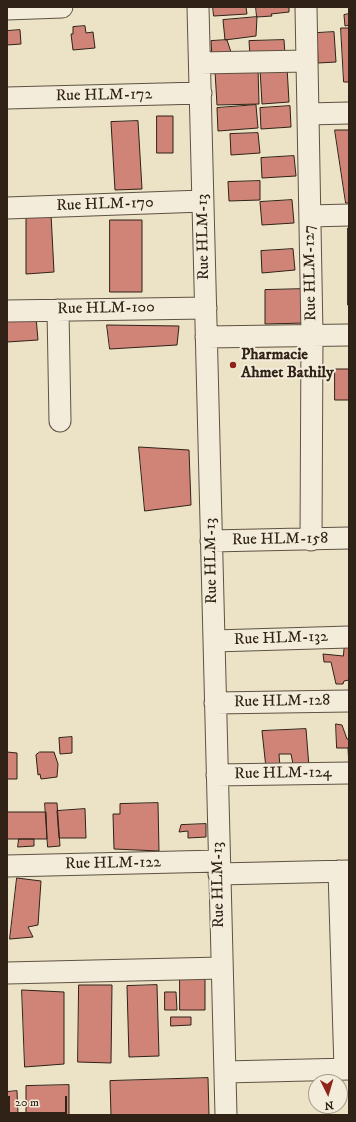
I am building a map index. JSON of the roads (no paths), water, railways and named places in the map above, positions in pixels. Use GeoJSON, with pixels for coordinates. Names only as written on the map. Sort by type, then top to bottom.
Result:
{"type":"FeatureCollection","features":[{"type":"Feature","properties":{"kind":"street"},"geometry":{"type":"LineString","coordinates":[[7,9],[62,7]]}},
{"type":"Feature","properties":{"kind":"street","name":"Rue HLM-13"},"geometry":{"type":"LineString","coordinates":[[198,7],[221,968],[226,1115]]}},
{"type":"Feature","properties":{"kind":"street","name":"Rue HLM-127"},"geometry":{"type":"LineString","coordinates":[[306,7],[312,334],[312,540]]}},
{"type":"Feature","properties":{"kind":"street"},"geometry":{"type":"LineString","coordinates":[[200,62],[306,61]]}},
{"type":"Feature","properties":{"kind":"street","name":"Rue HLM-172"},"geometry":{"type":"LineString","coordinates":[[7,98],[201,94]]}},
{"type":"Feature","properties":{"kind":"street"},"geometry":{"type":"LineString","coordinates":[[308,114],[349,113]]}},
{"type":"Feature","properties":{"kind":"street","name":"Rue HLM-170"},"geometry":{"type":"LineString","coordinates":[[7,208],[203,201]]}},
{"type":"Feature","properties":{"kind":"street"},"geometry":{"type":"LineString","coordinates":[[310,216],[349,215]]}},
{"type":"Feature","properties":{"kind":"street","name":"Rue HLM-100"},"geometry":{"type":"LineString","coordinates":[[7,311],[206,308]]}},
{"type":"Feature","properties":{"kind":"street"},"geometry":{"type":"LineString","coordinates":[[58,310],[60,421]]}},
{"type":"Feature","properties":{"kind":"street"},"geometry":{"type":"LineString","coordinates":[[206,337],[349,334]]}},
{"type":"Feature","properties":{"kind":"street","name":"Rue HLM-158"},"geometry":{"type":"LineString","coordinates":[[211,541],[349,538]]}},
{"type":"Feature","properties":{"kind":"street","name":"Rue HLM-132"},"geometry":{"type":"LineString","coordinates":[[214,641],[349,637]]}},
{"type":"Feature","properties":{"kind":"street","name":"Rue HLM-128"},"geometry":{"type":"LineString","coordinates":[[215,703],[349,701]]}},
{"type":"Feature","properties":{"kind":"street","name":"Rue HLM-124"},"geometry":{"type":"LineString","coordinates":[[217,775],[349,773]]}},
{"type":"Feature","properties":{"kind":"street","name":"Rue HLM-122"},"geometry":{"type":"LineString","coordinates":[[7,866],[344,871]]}},
{"type":"Feature","properties":{"kind":"street"},"geometry":{"type":"LineString","coordinates":[[225,1072],[347,1069],[344,871]]}},
{"type":"Feature","properties":{"kind":"street"},"geometry":{"type":"LineString","coordinates":[[7,973],[221,968]]}},
{"type":"Feature","properties":{"kind":"place","name":"Pharmacie Ahmet Bathily"},"geometry":{"type":"Point","coordinates":[233,365]}}]}
